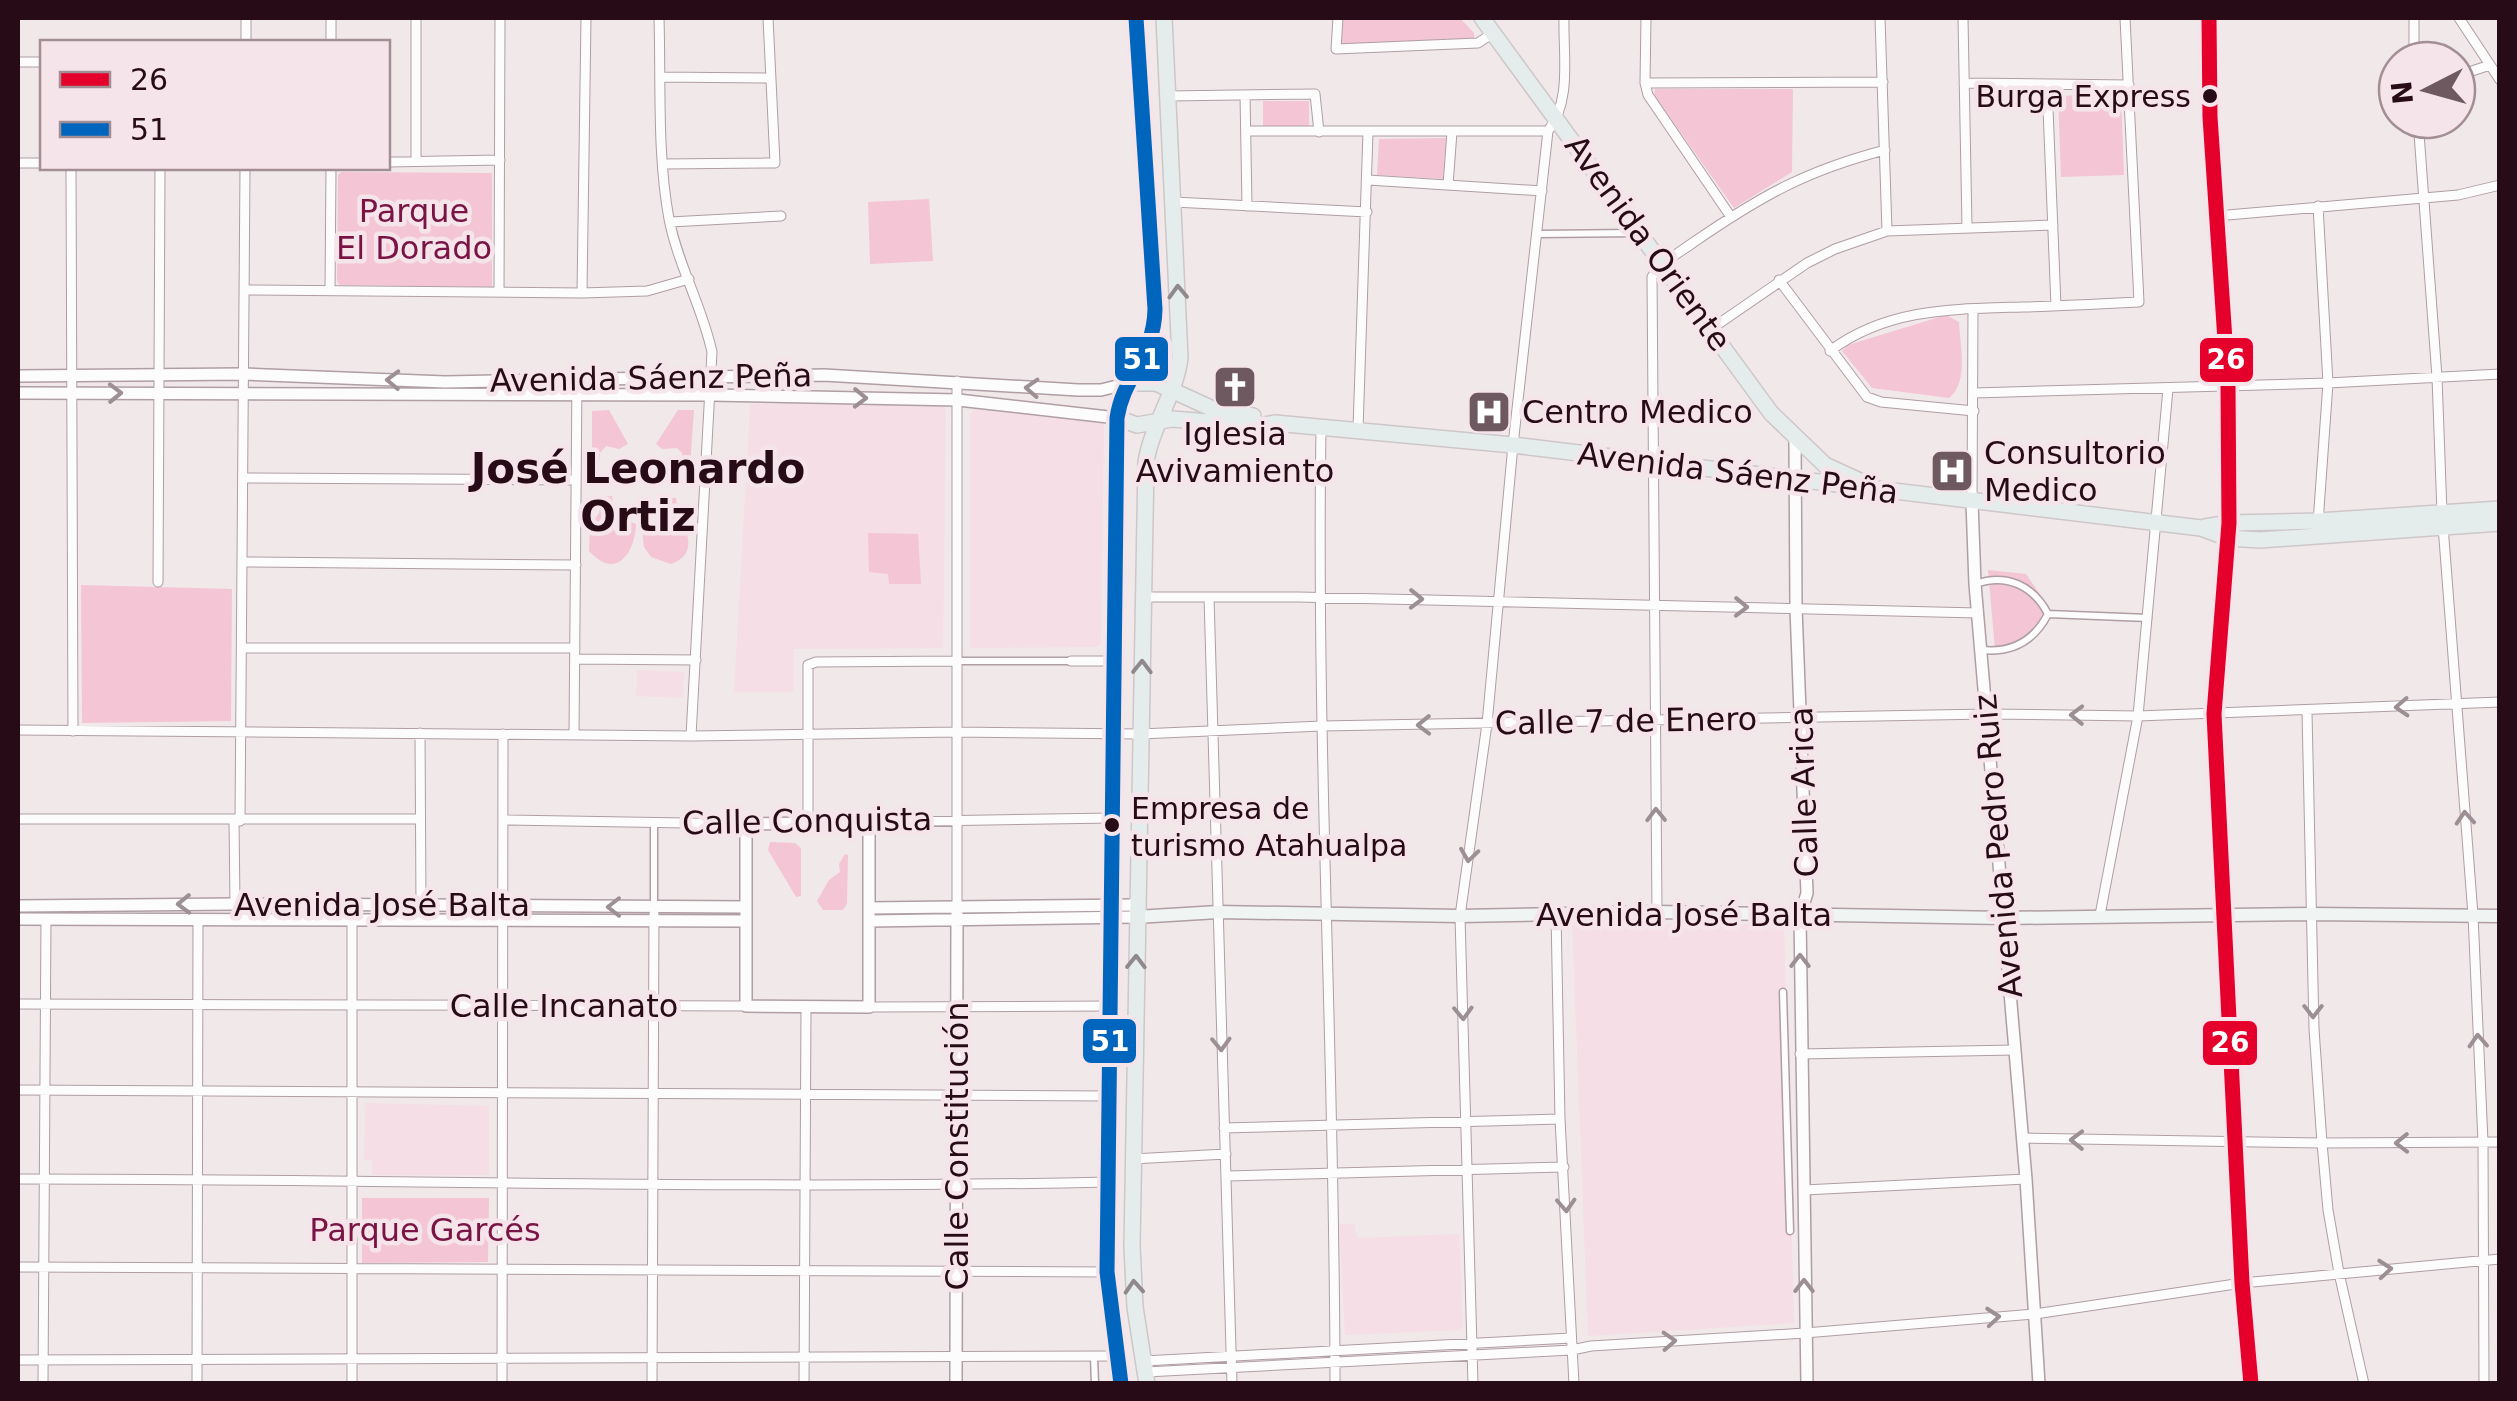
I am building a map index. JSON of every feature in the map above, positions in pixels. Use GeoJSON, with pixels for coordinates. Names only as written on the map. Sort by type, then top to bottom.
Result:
{"type":"FeatureCollection","features":[{"type":"Feature","properties":{"kind":"main road"},"geometry":{"type":"LineString","coordinates":[[1122,1384],[1107,1272],[1117,418],[1129,383],[1151,344],[1156,309],[1136,18]]}},
{"type":"Feature","properties":{"kind":"main road"},"geometry":{"type":"LineString","coordinates":[[1146,1372],[1133,1278],[1132,1158],[1146,462],[1173,391],[1180,358],[1164,18]]}},
{"type":"Feature","properties":{"kind":"main road","name":"Avenida Oriente"},"geometry":{"type":"LineString","coordinates":[[1482,18],[1495,32],[1553,125],[1641,233],[1771,414],[1825,464],[1874,488]]}},
{"type":"Feature","properties":{"kind":"main road","name":"Avenida Sáenz Peña"},"geometry":{"type":"LineString","coordinates":[[1129,383],[1156,383],[1215,410],[1275,424]]}},
{"type":"Feature","properties":{"kind":"main road","name":"Avenida Sáenz Peña"},"geometry":{"type":"LineString","coordinates":[[1117,418],[1137,425],[1160,420],[1275,424],[1513,445],[2202,528],[2318,528],[2442,520],[2500,523]]}},
{"type":"Feature","properties":{"kind":"main road","name":"Avenida Sáenz Peña"},"geometry":{"type":"LineString","coordinates":[[2442,520],[2500,509]]}},
{"type":"Feature","properties":{"kind":"main road","name":"Avenida José Balta"},"geometry":{"type":"LineString","coordinates":[[1136,911],[1460,916],[1658,912],[2004,918],[2222,914],[2500,916]]}},
{"type":"Feature","properties":{"kind":"main road"},"geometry":{"type":"LineString","coordinates":[[1109,1159],[1132,1158]]}},
{"type":"Feature","properties":{"kind":"street"},"geometry":{"type":"LineString","coordinates":[[416,18],[416,161]]}},
{"type":"Feature","properties":{"kind":"street"},"geometry":{"type":"LineString","coordinates":[[499,292],[500,18]]}},
{"type":"Feature","properties":{"kind":"street"},"geometry":{"type":"LineString","coordinates":[[582,293],[586,18]]}},
{"type":"Feature","properties":{"kind":"street"},"geometry":{"type":"LineString","coordinates":[[659,18],[663,164],[670,222],[712,352],[692,736]]}},
{"type":"Feature","properties":{"kind":"street"},"geometry":{"type":"LineString","coordinates":[[663,164],[775,163],[768,18]]}},
{"type":"Feature","properties":{"kind":"street"},"geometry":{"type":"LineString","coordinates":[[1338,18],[1336,49],[1478,42],[1495,32]]}},
{"type":"Feature","properties":{"kind":"street"},"geometry":{"type":"LineString","coordinates":[[1472,1384],[1460,916],[1488,724],[1513,445],[1542,191],[1553,125],[1564,104],[1564,18]]}},
{"type":"Feature","properties":{"kind":"street"},"geometry":{"type":"LineString","coordinates":[[1646,18],[1645,83],[1655,107],[1731,217]]}},
{"type":"Feature","properties":{"kind":"street"},"geometry":{"type":"LineString","coordinates":[[1880,18],[1888,231]]}},
{"type":"Feature","properties":{"kind":"street"},"geometry":{"type":"LineString","coordinates":[[1963,18],[1967,227]]}},
{"type":"Feature","properties":{"kind":"street"},"geometry":{"type":"LineString","coordinates":[[1830,351],[1850,336],[1894,318],[1939,310],[2139,302],[2126,18]]}},
{"type":"Feature","properties":{"kind":"street"},"geometry":{"type":"LineString","coordinates":[[2209,18],[2210,117],[2228,385],[2229,530],[2214,714],[2242,1283],[2251,1384]]}},
{"type":"Feature","properties":{"kind":"street"},"geometry":{"type":"LineString","coordinates":[[2459,18],[2499,77]]}},
{"type":"Feature","properties":{"kind":"street"},"geometry":{"type":"LineString","coordinates":[[2477,69],[2490,65]]}},
{"type":"Feature","properties":{"kind":"street"},"geometry":{"type":"LineString","coordinates":[[660,77],[771,78]]}},
{"type":"Feature","properties":{"kind":"street"},"geometry":{"type":"LineString","coordinates":[[1645,83],[1883,82]]}},
{"type":"Feature","properties":{"kind":"street"},"geometry":{"type":"LineString","coordinates":[[1964,83],[2129,85]]}},
{"type":"Feature","properties":{"kind":"street"},"geometry":{"type":"LineString","coordinates":[[2047,84],[2056,306]]}},
{"type":"Feature","properties":{"kind":"street"},"geometry":{"type":"LineString","coordinates":[[1168,96],[1315,94],[1318,132]]}},
{"type":"Feature","properties":{"kind":"street"},"geometry":{"type":"LineString","coordinates":[[1244,95],[1248,206]]}},
{"type":"Feature","properties":{"kind":"street"},"geometry":{"type":"LineString","coordinates":[[1246,132],[1452,132],[1553,125]]}},
{"type":"Feature","properties":{"kind":"street"},"geometry":{"type":"LineString","coordinates":[[1358,430],[1368,132]]}},
{"type":"Feature","properties":{"kind":"street"},"geometry":{"type":"LineString","coordinates":[[1448,184],[1452,132]]}},
{"type":"Feature","properties":{"kind":"street"},"geometry":{"type":"LineString","coordinates":[[2420,140],[2437,377],[2442,520],[2472,915],[2483,1142],[2484,1384]]}},
{"type":"Feature","properties":{"kind":"street"},"geometry":{"type":"LineString","coordinates":[[1658,912],[1652,278],[1663,264],[1791,181],[1885,150]]}},
{"type":"Feature","properties":{"kind":"street"},"geometry":{"type":"LineString","coordinates":[[390,162],[500,160]]}},
{"type":"Feature","properties":{"kind":"street"},"geometry":{"type":"LineString","coordinates":[[71,170],[73,731]]}},
{"type":"Feature","properties":{"kind":"street"},"geometry":{"type":"LineString","coordinates":[[158,582],[160,170]]}},
{"type":"Feature","properties":{"kind":"street"},"geometry":{"type":"LineString","coordinates":[[234,904],[244,562],[246,170]]}},
{"type":"Feature","properties":{"kind":"street"},"geometry":{"type":"LineString","coordinates":[[330,289],[331,170]]}},
{"type":"Feature","properties":{"kind":"street"},"geometry":{"type":"LineString","coordinates":[[1368,180],[1542,191]]}},
{"type":"Feature","properties":{"kind":"street"},"geometry":{"type":"LineString","coordinates":[[2216,216],[2458,194],[2500,185]]}},
{"type":"Feature","properties":{"kind":"street"},"geometry":{"type":"LineString","coordinates":[[1174,202],[1367,212]]}},
{"type":"Feature","properties":{"kind":"street"},"geometry":{"type":"LineString","coordinates":[[2318,206],[2328,383],[2318,528]]}},
{"type":"Feature","properties":{"kind":"street"},"geometry":{"type":"LineString","coordinates":[[670,222],[781,216]]}},
{"type":"Feature","properties":{"kind":"street"},"geometry":{"type":"LineString","coordinates":[[1711,329],[1778,280],[1836,248],[1888,231],[2053,225]]}},
{"type":"Feature","properties":{"kind":"street"},"geometry":{"type":"LineString","coordinates":[[1537,234],[1641,233]]}},
{"type":"Feature","properties":{"kind":"street"},"geometry":{"type":"LineString","coordinates":[[246,290],[582,293],[648,291],[689,280]]}},
{"type":"Feature","properties":{"kind":"street"},"geometry":{"type":"LineString","coordinates":[[1778,280],[1867,396],[1881,402],[1974,411]]}},
{"type":"Feature","properties":{"kind":"street","name":"Avenida Pedro Ruiz"},"geometry":{"type":"LineString","coordinates":[[1973,309],[1972,502],[1976,584],[2040,1384]]}},
{"type":"Feature","properties":{"kind":"street","name":"Avenida Sáenz Peña"},"geometry":{"type":"LineString","coordinates":[[18,376],[244,374],[445,382],[824,375],[1090,390],[1129,383]]}},
{"type":"Feature","properties":{"kind":"street"},"geometry":{"type":"LineString","coordinates":[[1974,393],[2168,389],[2500,374]]}},
{"type":"Feature","properties":{"kind":"street"},"geometry":{"type":"LineString","coordinates":[[574,735],[577,378]]}},
{"type":"Feature","properties":{"kind":"street"},"geometry":{"type":"LineString","coordinates":[[956,915],[957,381]]}},
{"type":"Feature","properties":{"kind":"street"},"geometry":{"type":"LineString","coordinates":[[2100,915],[2138,716],[2168,389]]}},
{"type":"Feature","properties":{"kind":"street","name":"Avenida Sáenz Peña"},"geometry":{"type":"LineString","coordinates":[[18,393],[712,395],[958,400],[1117,418]]}},
{"type":"Feature","properties":{"kind":"street"},"geometry":{"type":"LineString","coordinates":[[1320,428],[1318,598],[1324,913],[1334,1126],[1335,1384]]}},
{"type":"Feature","properties":{"kind":"street","name":"Calle Arica"},"geometry":{"type":"LineString","coordinates":[[1795,439],[1796,608],[1807,893],[1800,916],[1807,1384]]}},
{"type":"Feature","properties":{"kind":"street"},"geometry":{"type":"LineString","coordinates":[[244,478],[576,480]]}},
{"type":"Feature","properties":{"kind":"street"},"geometry":{"type":"LineString","coordinates":[[244,562],[576,565]]}},
{"type":"Feature","properties":{"kind":"street"},"geometry":{"type":"LineString","coordinates":[[1976,584],[1997,579],[2018,583],[2036,595],[2048,614]]}},
{"type":"Feature","properties":{"kind":"street"},"geometry":{"type":"LineString","coordinates":[[1143,597],[1498,601],[1978,614]]}},
{"type":"Feature","properties":{"kind":"street"},"geometry":{"type":"LineString","coordinates":[[1209,597],[1232,1384]]}},
{"type":"Feature","properties":{"kind":"street"},"geometry":{"type":"LineString","coordinates":[[2048,614],[2148,618]]}},
{"type":"Feature","properties":{"kind":"street"},"geometry":{"type":"LineString","coordinates":[[1982,650],[2016,647],[2035,634],[2048,614]]}},
{"type":"Feature","properties":{"kind":"street"},"geometry":{"type":"LineString","coordinates":[[242,648],[696,660]]}},
{"type":"Feature","properties":{"kind":"street"},"geometry":{"type":"LineString","coordinates":[[808,823],[808,665],[1114,660]]}},
{"type":"Feature","properties":{"kind":"street","name":"Calle 7 de Enero"},"geometry":{"type":"LineString","coordinates":[[18,730],[692,736],[1140,734],[1322,726],[1654,720],[1988,714],[2138,716],[2500,702]]}},
{"type":"Feature","properties":{"kind":"street"},"geometry":{"type":"LineString","coordinates":[[2307,712],[2314,1029],[2322,1144],[2339,1273],[2364,1384]]}},
{"type":"Feature","properties":{"kind":"street"},"geometry":{"type":"LineString","coordinates":[[420,733],[420,906]]}},
{"type":"Feature","properties":{"kind":"street"},"geometry":{"type":"LineString","coordinates":[[502,1384],[504,734]]}},
{"type":"Feature","properties":{"kind":"street","name":"Calle Conquista"},"geometry":{"type":"LineString","coordinates":[[503,820],[746,824],[1112,818]]}},
{"type":"Feature","properties":{"kind":"street"},"geometry":{"type":"LineString","coordinates":[[18,819],[420,820]]}},
{"type":"Feature","properties":{"kind":"street"},"geometry":{"type":"LineString","coordinates":[[652,1384],[654,822]]}},
{"type":"Feature","properties":{"kind":"street"},"geometry":{"type":"LineString","coordinates":[[869,822],[869,1007]]}},
{"type":"Feature","properties":{"kind":"street"},"geometry":{"type":"LineString","coordinates":[[746,824],[746,1006]]}},
{"type":"Feature","properties":{"kind":"street","name":"Avenida José Balta"},"geometry":{"type":"LineString","coordinates":[[18,906],[234,904],[352,913],[420,906],[502,913]]}},
{"type":"Feature","properties":{"kind":"street","name":"Avenida José Balta"},"geometry":{"type":"LineString","coordinates":[[869,914],[1136,911]]}},
{"type":"Feature","properties":{"kind":"street"},"geometry":{"type":"LineString","coordinates":[[352,913],[352,1384]]}},
{"type":"Feature","properties":{"kind":"street","name":"Avenida José Balta"},"geometry":{"type":"LineString","coordinates":[[18,919],[198,920],[352,913],[746,914]]}},
{"type":"Feature","properties":{"kind":"street"},"geometry":{"type":"LineString","coordinates":[[1556,914],[1560,1119],[1574,1384]]}},
{"type":"Feature","properties":{"kind":"street","name":"Calle Constitución"},"geometry":{"type":"LineString","coordinates":[[956,915],[956,1384]]}},
{"type":"Feature","properties":{"kind":"street"},"geometry":{"type":"LineString","coordinates":[[43,1384],[46,919]]}},
{"type":"Feature","properties":{"kind":"street"},"geometry":{"type":"LineString","coordinates":[[197,1384],[198,920]]}},
{"type":"Feature","properties":{"kind":"street"},"geometry":{"type":"LineString","coordinates":[[1783,992],[1790,1231]]}},
{"type":"Feature","properties":{"kind":"street","name":"Calle Incanato"},"geometry":{"type":"LineString","coordinates":[[18,1004],[1110,1006]]}},
{"type":"Feature","properties":{"kind":"street"},"geometry":{"type":"LineString","coordinates":[[804,1384],[806,1008]]}},
{"type":"Feature","properties":{"kind":"street"},"geometry":{"type":"LineString","coordinates":[[1800,1054],[2015,1050]]}},
{"type":"Feature","properties":{"kind":"street"},"geometry":{"type":"LineString","coordinates":[[18,1090],[1110,1096]]}},
{"type":"Feature","properties":{"kind":"street"},"geometry":{"type":"LineString","coordinates":[[1224,1128],[1560,1119]]}},
{"type":"Feature","properties":{"kind":"street"},"geometry":{"type":"LineString","coordinates":[[2022,1138],[2322,1144],[2500,1142]]}},
{"type":"Feature","properties":{"kind":"street"},"geometry":{"type":"LineString","coordinates":[[1132,1158],[1226,1154]]}},
{"type":"Feature","properties":{"kind":"street"},"geometry":{"type":"LineString","coordinates":[[1228,1176],[1564,1167]]}},
{"type":"Feature","properties":{"kind":"street"},"geometry":{"type":"LineString","coordinates":[[18,1179],[958,1186],[1108,1182]]}},
{"type":"Feature","properties":{"kind":"street"},"geometry":{"type":"LineString","coordinates":[[1804,1190],[2026,1179]]}},
{"type":"Feature","properties":{"kind":"street"},"geometry":{"type":"LineString","coordinates":[[1335,1356],[1572,1350],[2036,1314],[2242,1283],[2500,1258]]}},
{"type":"Feature","properties":{"kind":"street"},"geometry":{"type":"LineString","coordinates":[[18,1268],[1107,1272]]}},
{"type":"Feature","properties":{"kind":"street"},"geometry":{"type":"LineString","coordinates":[[1146,1372],[1232,1362],[1572,1338]]}},
{"type":"Feature","properties":{"kind":"street"},"geometry":{"type":"LineString","coordinates":[[18,1360],[1118,1356]]}},
{"type":"Feature","properties":{"kind":"street"},"geometry":{"type":"LineString","coordinates":[[1094,1357],[1095,1384]]}},
{"type":"Feature","properties":{"kind":"shaded area"},"geometry":{"type":"Polygon","coordinates":[[[750,404],[941,405],[946,410],[943,648],[794,649],[794,692],[734,692],[750,404]]]}},
{"type":"Feature","properties":{"kind":"shaded area"},"geometry":{"type":"Polygon","coordinates":[[[975,409],[1095,417],[1104,425],[1101,644],[1096,647],[970,648],[970,414],[975,409]]]}},
{"type":"Feature","properties":{"kind":"shaded area"},"geometry":{"type":"Polygon","coordinates":[[[637,670],[684,672],[683,698],[636,696],[637,670]]]}},
{"type":"Feature","properties":{"kind":"shaded area"},"geometry":{"type":"Polygon","coordinates":[[[1572,924],[1784,924],[1794,1323],[1588,1336],[1572,924]]]}},
{"type":"Feature","properties":{"kind":"shaded area"},"geometry":{"type":"Polygon","coordinates":[[[365,1103],[489,1106],[489,1175],[372,1175],[372,1160],[364,1160],[365,1103]]]}},
{"type":"Feature","properties":{"kind":"shaded area"},"geometry":{"type":"Polygon","coordinates":[[[1339,1224],[1355,1224],[1357,1238],[1459,1234],[1463,1327],[1345,1335],[1339,1224]]]}},
{"type":"Feature","properties":{"kind":"green space"},"geometry":{"type":"Polygon","coordinates":[[[1341,18],[1460,18],[1474,38],[1342,47],[1341,18]]]}},
{"type":"Feature","properties":{"kind":"green space"},"geometry":{"type":"Polygon","coordinates":[[[1655,89],[1793,89],[1792,172],[1734,208],[1654,95],[1655,89]]]}},
{"type":"Feature","properties":{"kind":"green space"},"geometry":{"type":"Polygon","coordinates":[[[2121,94],[2124,175],[2061,177],[2058,96],[2121,94]]]}},
{"type":"Feature","properties":{"kind":"green space"},"geometry":{"type":"Polygon","coordinates":[[[1263,101],[1309,101],[1309,127],[1263,127],[1263,101]]]}},
{"type":"Feature","properties":{"kind":"green space"},"geometry":{"type":"Polygon","coordinates":[[[1446,138],[1443,179],[1377,175],[1379,139],[1446,138]]]}},
{"type":"Feature","properties":{"kind":"green space","name":"Parque El Dorado"},"geometry":{"type":"Polygon","coordinates":[[[341,172],[492,173],[492,287],[340,285],[337,282],[341,172]]]}},
{"type":"Feature","properties":{"kind":"green space"},"geometry":{"type":"Polygon","coordinates":[[[929,199],[933,261],[870,264],[868,202],[929,199]]]}},
{"type":"Feature","properties":{"kind":"green space"},"geometry":{"type":"Polygon","coordinates":[[[1946,315],[1959,322],[1962,352],[1959,383],[1949,398],[1872,388],[1842,351],[1848,345],[1946,315]]]}},
{"type":"Feature","properties":{"kind":"green space"},"geometry":{"type":"Polygon","coordinates":[[[609,410],[628,444],[619,449],[606,446],[600,460],[592,465],[592,411],[609,410]]]}},
{"type":"Feature","properties":{"kind":"green space"},"geometry":{"type":"Polygon","coordinates":[[[678,410],[694,410],[690,467],[682,462],[682,453],[677,448],[662,449],[656,444],[678,410]]]}},
{"type":"Feature","properties":{"kind":"green space"},"geometry":{"type":"Polygon","coordinates":[[[612,496],[615,509],[604,520],[615,532],[626,520],[636,524],[628,553],[622,560],[608,564],[589,551],[590,526],[603,497],[612,496]]]}},
{"type":"Feature","properties":{"kind":"green space"},"geometry":{"type":"Polygon","coordinates":[[[665,498],[676,498],[688,544],[687,552],[671,564],[651,557],[644,547],[641,524],[653,521],[664,532],[675,520],[662,510],[665,498]]]}},
{"type":"Feature","properties":{"kind":"green space"},"geometry":{"type":"Polygon","coordinates":[[[868,533],[918,534],[921,584],[889,584],[888,574],[869,572],[868,533]]]}},
{"type":"Feature","properties":{"kind":"green space"},"geometry":{"type":"Polygon","coordinates":[[[1988,570],[2026,574],[2047,605],[2037,633],[1995,649],[1988,570]]]}},
{"type":"Feature","properties":{"kind":"green space"},"geometry":{"type":"Polygon","coordinates":[[[81,585],[232,589],[231,721],[82,723],[81,585]]]}},
{"type":"Feature","properties":{"kind":"green space"},"geometry":{"type":"Polygon","coordinates":[[[770,842],[795,843],[801,848],[801,896],[796,897],[768,850],[770,842]]]}},
{"type":"Feature","properties":{"kind":"green space"},"geometry":{"type":"Polygon","coordinates":[[[845,854],[847,904],[843,910],[823,910],[817,901],[829,880],[840,872],[839,864],[845,854]]]}},
{"type":"Feature","properties":{"kind":"green space","name":"Parque Garcés"},"geometry":{"type":"Polygon","coordinates":[[[362,1198],[489,1198],[488,1262],[362,1263],[362,1198]]]}},
{"type":"Feature","properties":{"kind":"transit line","name":"51"},"geometry":{"type":"LineString","coordinates":[[1121,1384],[1107,1272],[1117,418],[1125,390],[1149,341],[1155,309],[1136,18]]}},
{"type":"Feature","properties":{"kind":"transit line","name":"26"},"geometry":{"type":"LineString","coordinates":[[2209,18],[2210,117],[2228,385],[2229,523],[2214,714],[2242,1283],[2251,1384]]}},
{"type":"Feature","properties":{"kind":"place","name":"Burga Express"},"geometry":{"type":"Point","coordinates":[2210,96]}},
{"type":"Feature","properties":{"kind":"place","name":"Iglesia Avivamiento"},"geometry":{"type":"Point","coordinates":[1235,387]}},
{"type":"Feature","properties":{"kind":"place","name":"Centro Medico"},"geometry":{"type":"Point","coordinates":[1489,412]}},
{"type":"Feature","properties":{"kind":"place","name":"Consultorio Medico"},"geometry":{"type":"Point","coordinates":[1952,471]}},
{"type":"Feature","properties":{"kind":"place","name":"Empresa de turismo Atahualpa"},"geometry":{"type":"Point","coordinates":[1112,825]}},
{"type":"Feature","properties":{"kind":"district","name":"José Leonardo Ortiz"},"geometry":{"type":"Point","coordinates":[638,492]}}]}
